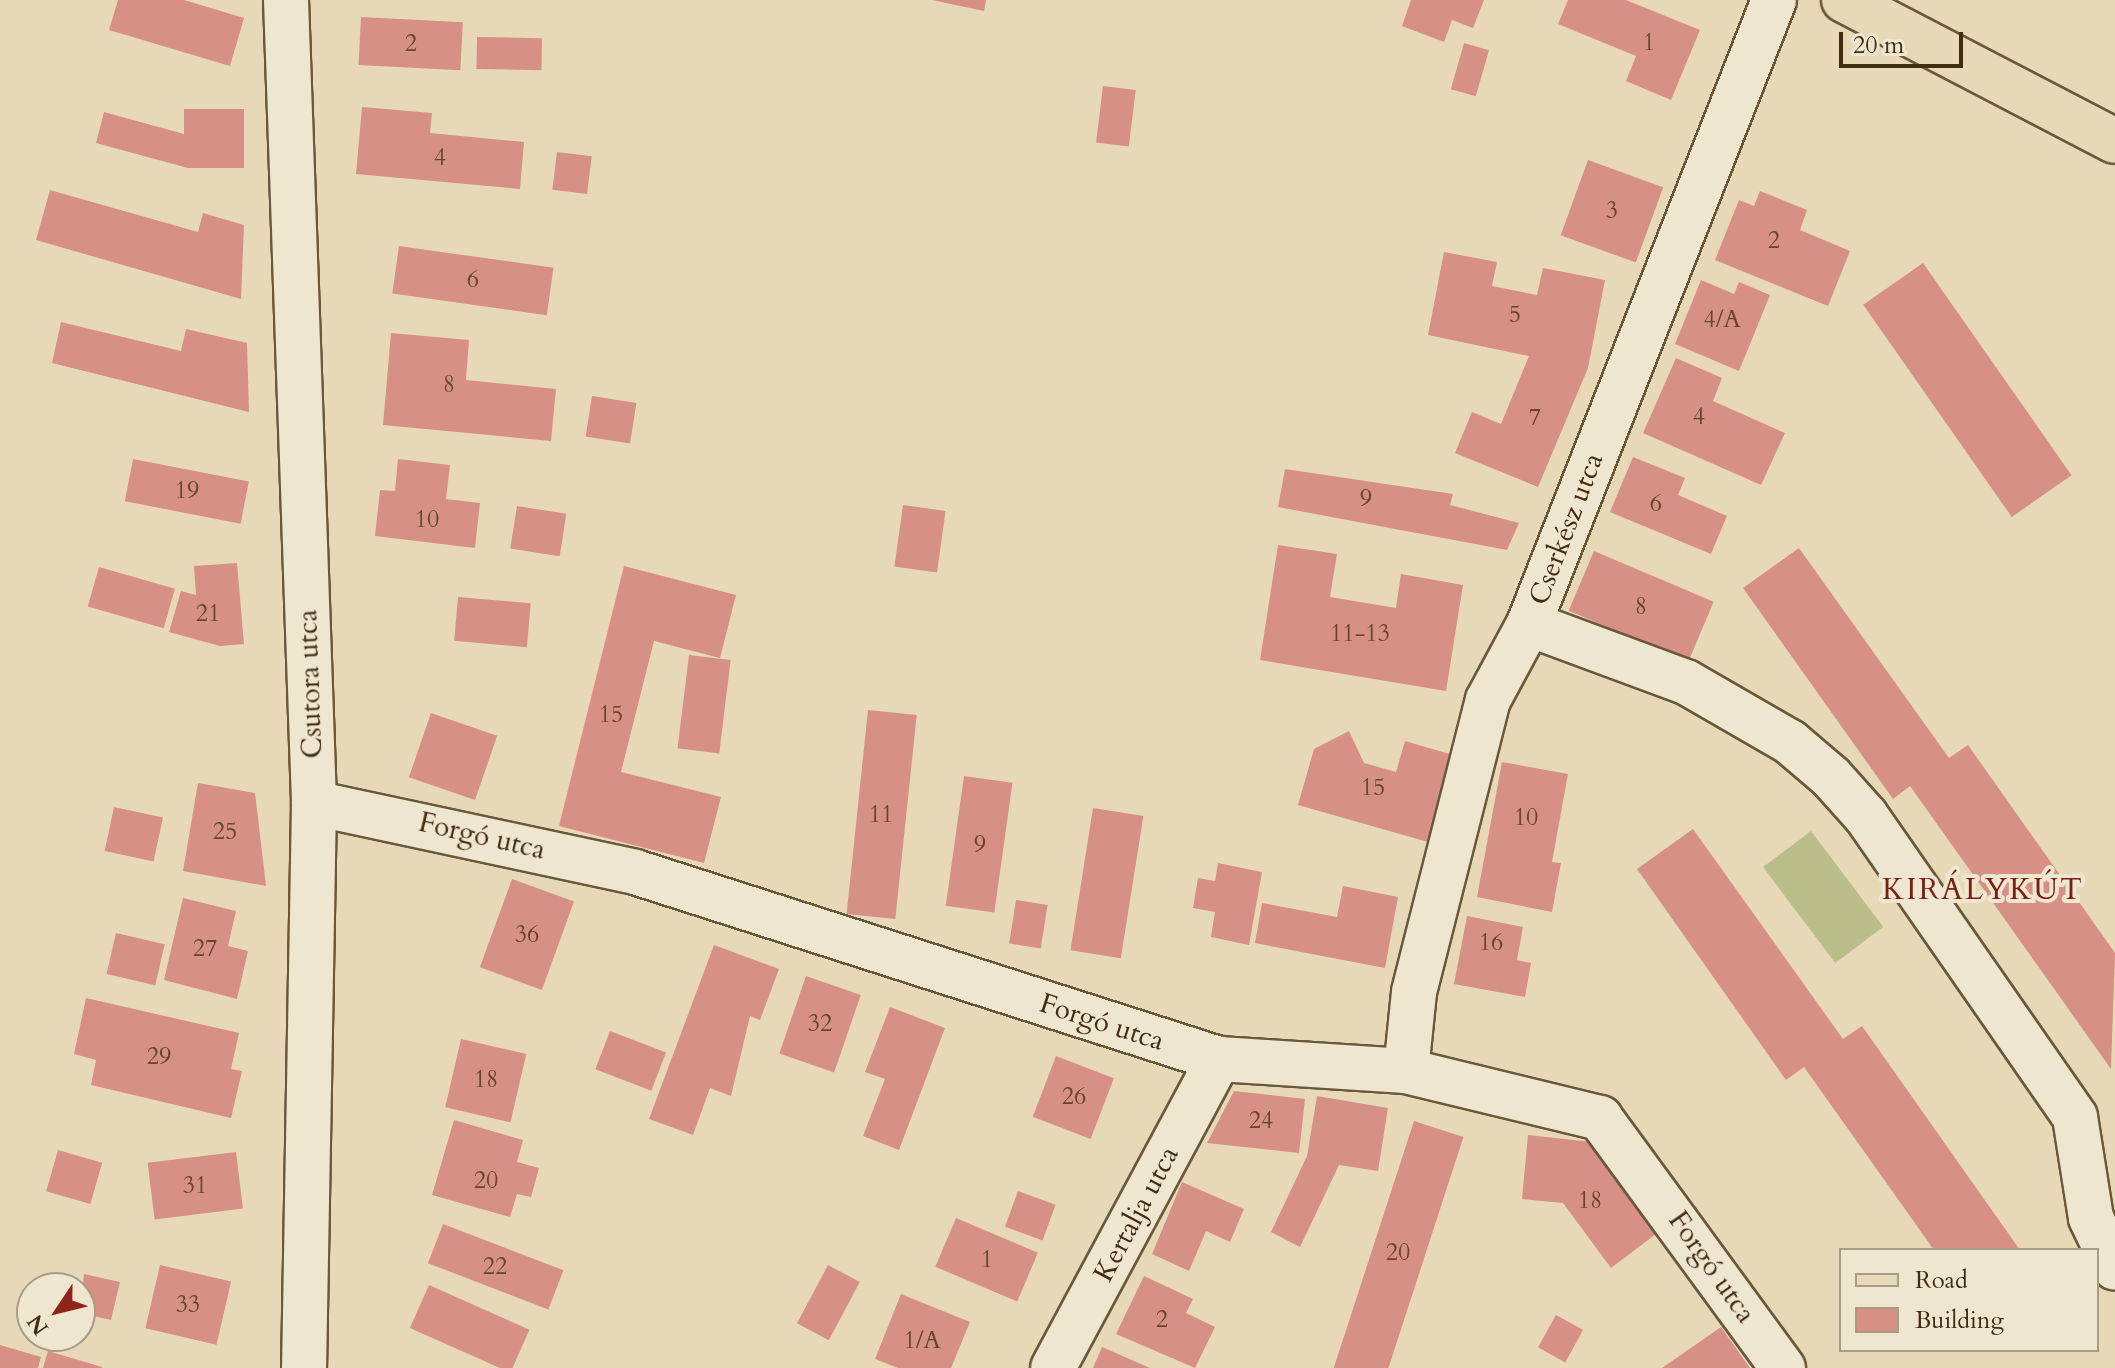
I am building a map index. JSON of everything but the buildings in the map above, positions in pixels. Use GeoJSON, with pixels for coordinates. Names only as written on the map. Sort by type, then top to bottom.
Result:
{"type":"FeatureCollection","features":[{"type":"Feature","properties":{"kind":"main road"},"geometry":{"type":"LineString","coordinates":[[1844,0],[2115,141]]}},
{"type":"Feature","properties":{"kind":"street","name":"Csutora utca"},"geometry":{"type":"LineString","coordinates":[[286,0],[314,803],[304,1368]]}},
{"type":"Feature","properties":{"kind":"street","name":"Cserkész utca"},"geometry":{"type":"LineString","coordinates":[[1406,1071],[1414,992],[1488,700],[1529,624],[1774,0]]}},
{"type":"Feature","properties":{"kind":"street"},"geometry":{"type":"LineString","coordinates":[[1529,624],[1686,682],[1778,734],[1831,777],[1866,816],[2075,1117],[2091,1218],[2115,1268]]}},
{"type":"Feature","properties":{"kind":"street","name":"Forgó utca"},"geometry":{"type":"LineString","coordinates":[[314,803],[635,872],[1219,1059],[1406,1071],[1600,1118],[1783,1368]]}},
{"type":"Feature","properties":{"kind":"street","name":"Kertalja utca"},"geometry":{"type":"LineString","coordinates":[[1053,1368],[1219,1059]]}},
{"type":"Feature","properties":{"kind":"green space"},"geometry":{"type":"Polygon","coordinates":[[[1811,831],[1883,927],[1835,963],[1763,867],[1811,831]]]}},
{"type":"Feature","properties":{"kind":"district","name":"KIRÁLYKÚT"},"geometry":{"type":"Point","coordinates":[1983,890]}}]}
